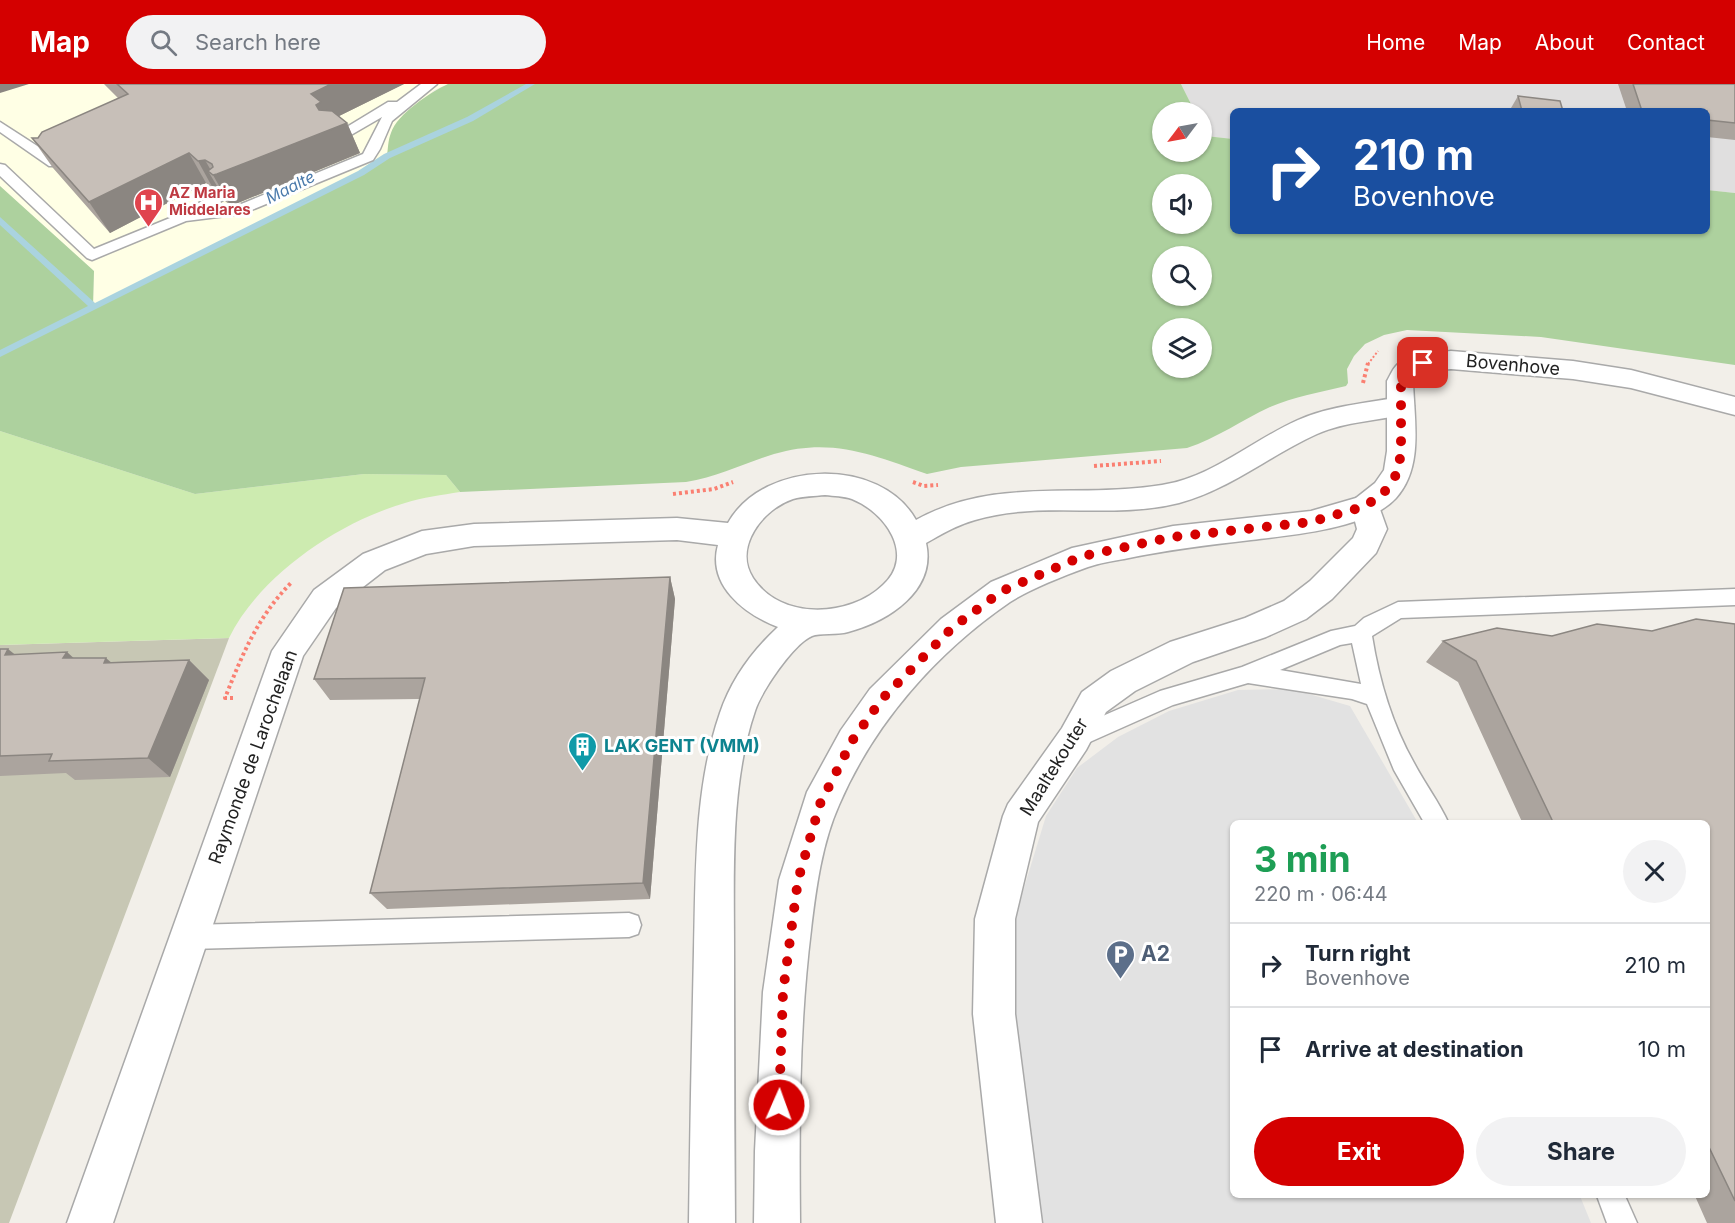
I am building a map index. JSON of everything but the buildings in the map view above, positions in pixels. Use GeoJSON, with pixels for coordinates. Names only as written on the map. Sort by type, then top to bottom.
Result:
{"type":"FeatureCollection","features":[{"type":"Feature","properties":{"kind":"street","name":"Bovenhove"},"geometry":{"type":"LineString","coordinates":[[777,1223],[777,1151],[783,992],[798,880],[820,804],[852,741],[882,699],[952,628],[1002,591],[1083,556],[1173,537],[1311,522],[1366,506],[1385,491],[1398,472],[1401,451],[1401,381],[1407,370],[1423,363],[1451,360],[1573,370],[1619,377],[1735,406]]}},
{"type":"Feature","properties":{"kind":"street"},"geometry":{"type":"LineString","coordinates":[[911,537],[935,520],[976,507],[1017,500],[1119,500],[1165,496],[1198,486],[1270,444],[1310,425],[1400,406]]}},
{"type":"Feature","properties":{"kind":"street"},"geometry":{"type":"LineString","coordinates":[[825,484],[854,488],[880,499],[899,516],[911,537],[913,559],[905,581],[889,600],[864,615],[836,622],[805,623],[775,615],[752,600],[736,580],[730,557],[735,535],[748,514],[769,498],[796,488],[825,484]]}},
{"type":"Feature","properties":{"kind":"street","name":"Maaltekouter"},"geometry":{"type":"LineString","coordinates":[[1019,1223],[994,1014],[995,919],[1021,816],[1074,738],[1094,702],[1123,681],[1182,652],[1255,628],[1295,610],[1321,590],[1365,545],[1372,529],[1366,506]]}},
{"type":"Feature","properties":{"kind":"street","name":"Raymonde de Larochelaan"},"geometry":{"type":"LineString","coordinates":[[90,1223],[288,651],[325,599],[374,562],[422,543],[474,535],[606,531],[677,530],[735,535]]}},
{"type":"Feature","properties":{"kind":"street"},"geometry":{"type":"LineString","coordinates":[[711,1223],[715,903],[722,792],[734,724],[752,679],[784,639],[805,623]]}},
{"type":"Feature","properties":{"kind":"lane"},"geometry":{"type":"LineString","coordinates":[[339,136],[427,86]]}},
{"type":"Feature","properties":{"kind":"lane"},"geometry":{"type":"LineString","coordinates":[[184,217],[237,211],[368,157],[375,149],[378,134],[385,122],[427,86]]}},
{"type":"Feature","properties":{"kind":"lane"},"geometry":{"type":"LineString","coordinates":[[0,126],[54,163]]}},
{"type":"Feature","properties":{"kind":"lane"},"geometry":{"type":"LineString","coordinates":[[0,168],[92,255],[184,217],[221,197]]}},
{"type":"Feature","properties":{"kind":"lane"},"geometry":{"type":"LineString","coordinates":[[1074,738],[1168,697],[1246,675],[1338,637],[1361,633],[1371,624],[1398,610],[1735,597]]}},
{"type":"Feature","properties":{"kind":"lane"},"geometry":{"type":"LineString","coordinates":[[1361,633],[1364,658],[1401,763],[1435,820]]}},
{"type":"Feature","properties":{"kind":"lane"},"geometry":{"type":"LineString","coordinates":[[1246,675],[1352,690],[1377,698]]}},
{"type":"Feature","properties":{"kind":"lane"},"geometry":{"type":"LineString","coordinates":[[190,937],[629,925]]}},
{"type":"Feature","properties":{"kind":"lane"},"geometry":{"type":"LineString","coordinates":[[1612,1198],[1622,1223]]}},
{"type":"Feature","properties":{"kind":"path"},"geometry":{"type":"LineString","coordinates":[[1364,387],[1363,373],[1368,361],[1385,347]]}},
{"type":"Feature","properties":{"kind":"path"},"geometry":{"type":"LineString","coordinates":[[1090,467],[1171,460]]}},
{"type":"Feature","properties":{"kind":"path"},"geometry":{"type":"LineString","coordinates":[[663,495],[714,489],[742,479]]}},
{"type":"Feature","properties":{"kind":"path"},"geometry":{"type":"LineString","coordinates":[[907,479],[924,486],[940,485]]}},
{"type":"Feature","properties":{"kind":"path"},"geometry":{"type":"LineString","coordinates":[[273,696],[225,698],[252,629],[277,596],[294,579]]}},
{"type":"Feature","properties":{"kind":"shaded area","name":"AZ Maria Middelares"},"geometry":{"type":"Polygon","coordinates":[[[0,84],[448,84],[434,90],[391,132],[387,156],[361,173],[93,306],[94,271],[0,186],[0,84]]]}},
{"type":"Feature","properties":{"kind":"shaded area"},"geometry":{"type":"Polygon","coordinates":[[[1181,84],[1735,84],[1735,193],[1710,190],[1710,108],[1230,108],[1230,139],[1212,137],[1212,102],[1190,102],[1181,84]]]}},
{"type":"Feature","properties":{"kind":"shaded area"},"geometry":{"type":"Polygon","coordinates":[[[229,638],[9,1223],[0,1223],[0,645],[229,638]]]}},
{"type":"Feature","properties":{"kind":"shaded area","name":"A2"},"geometry":{"type":"Polygon","coordinates":[[[1292,689],[1350,706],[1416,820],[1230,820],[1230,1198],[1581,1198],[1591,1223],[1036,1223],[1008,1019],[1008,940],[1046,816],[1077,768],[1118,737],[1169,711],[1238,690],[1292,689]]]}},
{"type":"Feature","properties":{"kind":"green space"},"geometry":{"type":"Polygon","coordinates":[[[448,84],[1181,84],[1190,102],[1152,102],[1152,162],[1212,162],[1212,137],[1230,139],[1230,234],[1710,234],[1710,190],[1735,193],[1735,365],[1541,337],[1407,330],[1384,335],[1365,344],[1354,356],[1347,369],[1348,383],[1346,386],[1270,407],[1187,448],[961,467],[927,474],[852,450],[815,447],[774,454],[686,482],[460,492],[446,475],[364,474],[195,494],[0,431],[0,186],[94,271],[93,306],[361,173],[387,156],[394,126],[415,104],[448,84]]]}},
{"type":"Feature","properties":{"kind":"green space"},"geometry":{"type":"Polygon","coordinates":[[[0,431],[195,494],[364,474],[446,475],[460,492],[405,503],[354,523],[328,537],[304,554],[260,593],[229,638],[0,645],[0,431]]]}},
{"type":"Feature","properties":{"kind":"waterway","name":"Maalte"},"geometry":{"type":"LineString","coordinates":[[0,354],[361,173],[387,156],[470,119],[531,84]]}},
{"type":"Feature","properties":{"kind":"waterway"},"geometry":{"type":"LineString","coordinates":[[0,220],[93,306]]}},
{"type":"Feature","properties":{"kind":"place","name":"AZ Maria Middelares"},"geometry":{"type":"Point","coordinates":[148,228]}},
{"type":"Feature","properties":{"kind":"place","name":"LAK GENT (VMM)"},"geometry":{"type":"Point","coordinates":[583,772]}},
{"type":"Feature","properties":{"kind":"place","name":"A2"},"geometry":{"type":"Point","coordinates":[1120,980]}},
{"type":"Feature","properties":{"kind":"route"},"geometry":{"type":"LineString","coordinates":[[779,1105],[783,992],[798,880],[820,804],[852,741],[882,699],[952,628],[1002,591],[1083,556],[1173,537],[1311,522],[1366,506],[1385,491],[1398,472],[1401,451],[1401,381],[1407,370],[1423,363]]}}]}
